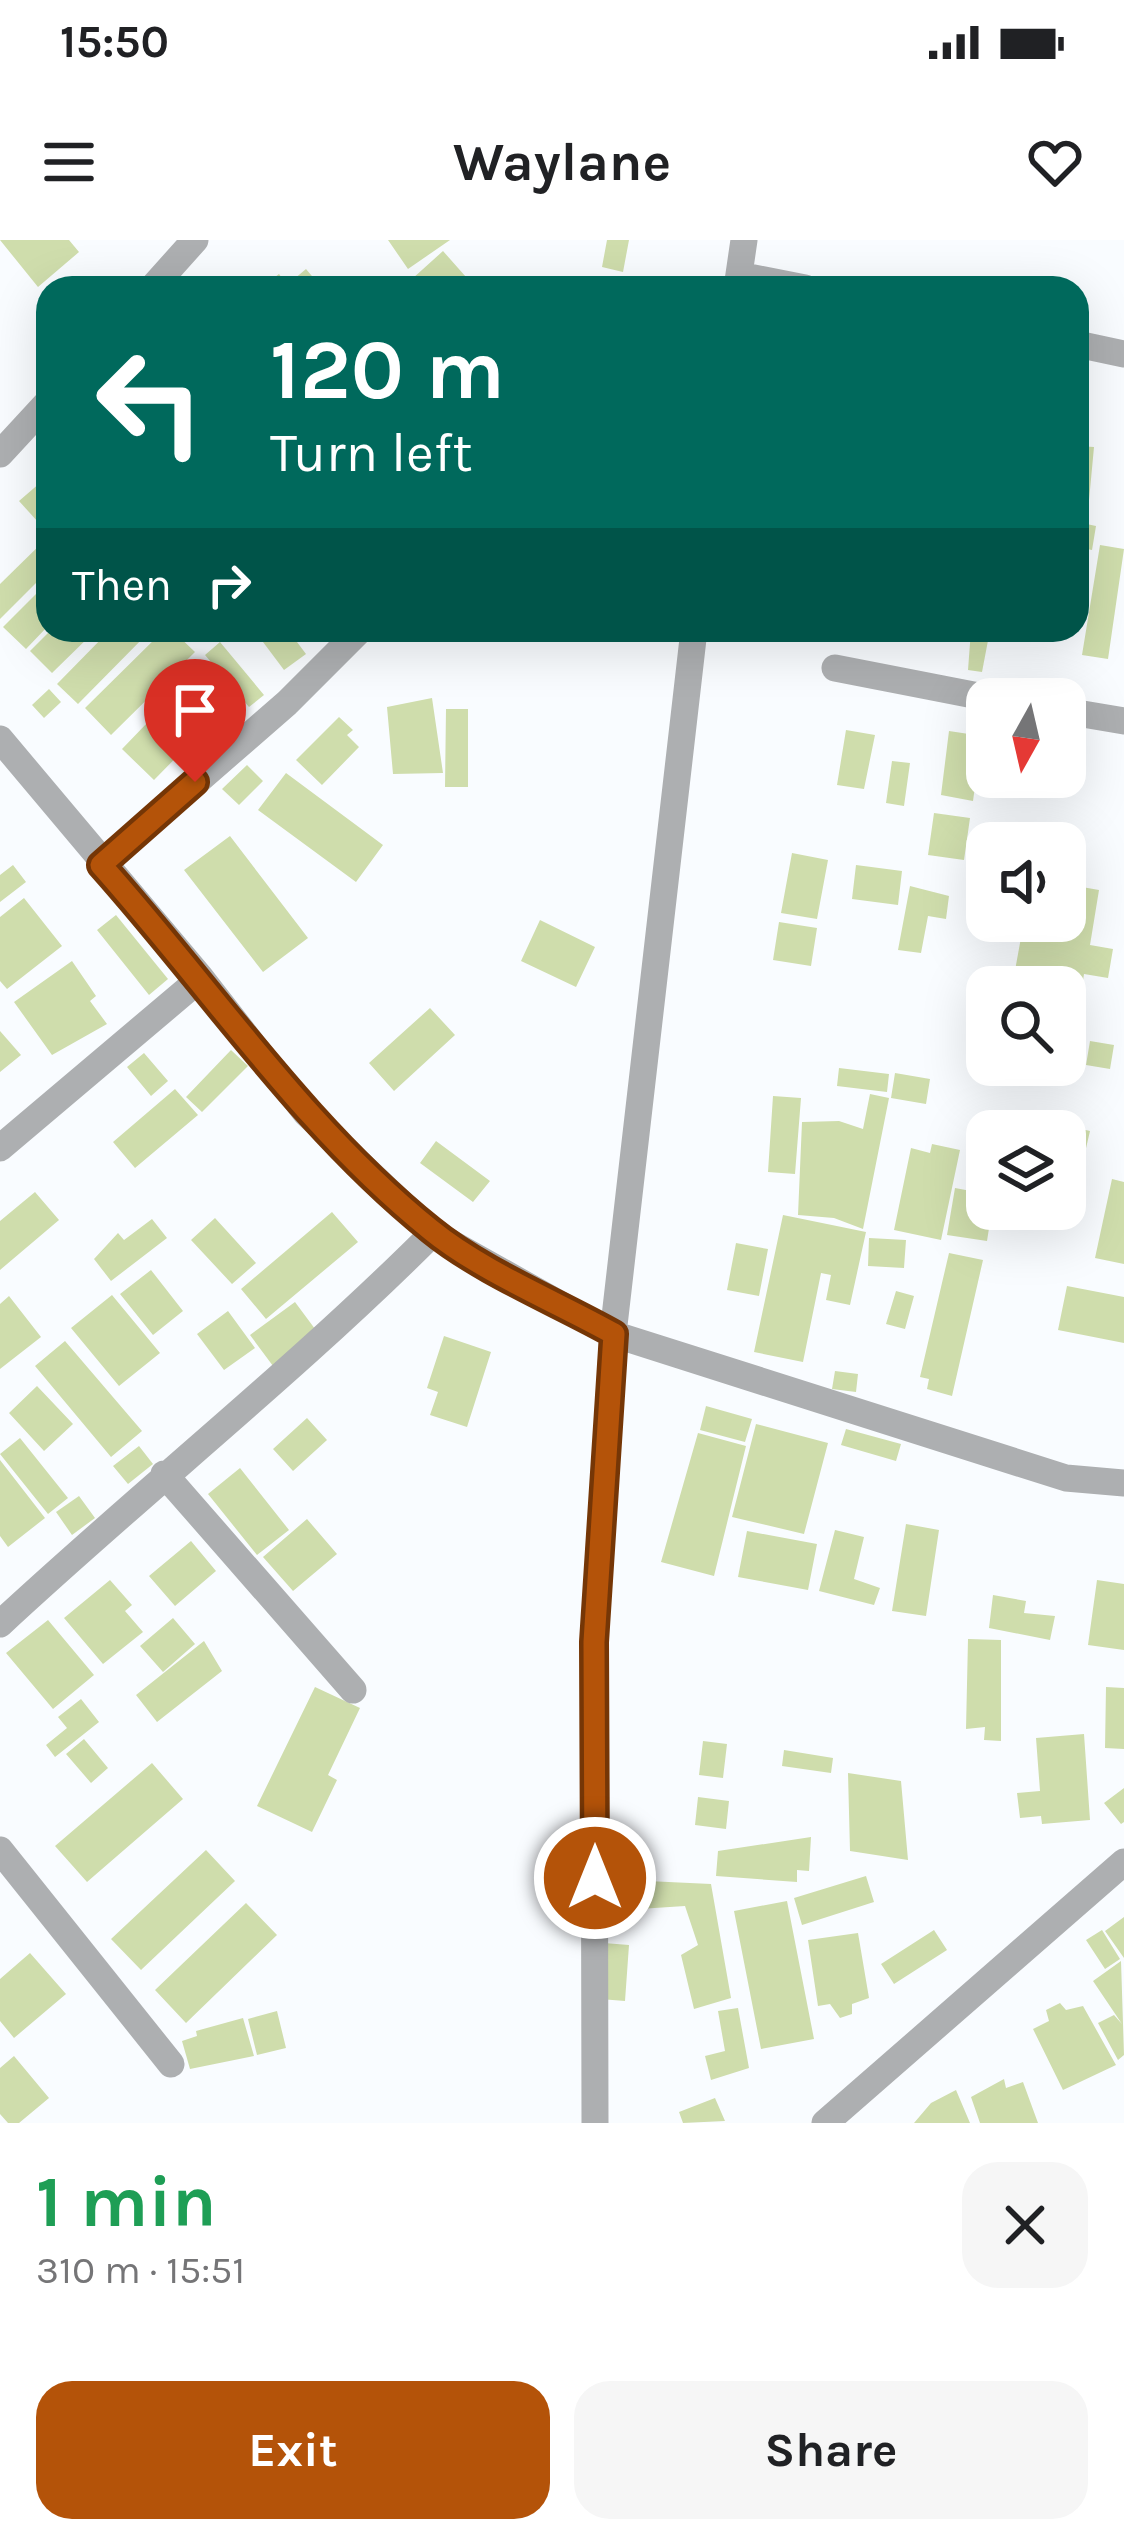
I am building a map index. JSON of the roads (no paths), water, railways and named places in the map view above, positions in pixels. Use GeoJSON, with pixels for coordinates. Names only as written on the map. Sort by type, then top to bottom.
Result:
{"type":"FeatureCollection","features":[{"type":"Feature","properties":{"kind":"street"},"geometry":{"type":"LineString","coordinates":[[163,276],[195,240]]}},
{"type":"Feature","properties":{"kind":"street"},"geometry":{"type":"LineString","coordinates":[[739,276],[744,240]]}},
{"type":"Feature","properties":{"kind":"street"},"geometry":{"type":"LineString","coordinates":[[1089,347],[1124,354]]}},
{"type":"Feature","properties":{"kind":"street"},"geometry":{"type":"LineString","coordinates":[[0,454],[36,415]]}},
{"type":"Feature","properties":{"kind":"street"},"geometry":{"type":"LineString","coordinates":[[101,865],[287,704],[348,642]]}},
{"type":"Feature","properties":{"kind":"street"},"geometry":{"type":"LineString","coordinates":[[595,2123],[594,1642],[614,1334],[693,642]]}},
{"type":"Feature","properties":{"kind":"street"},"geometry":{"type":"LineString","coordinates":[[835,668],[966,694]]}},
{"type":"Feature","properties":{"kind":"street"},"geometry":{"type":"LineString","coordinates":[[1086,715],[1124,721]]}},
{"type":"Feature","properties":{"kind":"street"},"geometry":{"type":"LineString","coordinates":[[0,740],[201,978],[306,1113],[434,1233],[614,1334],[1066,1478],[1124,1483]]}},
{"type":"Feature","properties":{"kind":"street"},"geometry":{"type":"LineString","coordinates":[[0,1148],[201,978]]}},
{"type":"Feature","properties":{"kind":"street"},"geometry":{"type":"LineString","coordinates":[[0,1624],[164,1474],[319,1347],[434,1233]]}},
{"type":"Feature","properties":{"kind":"street"},"geometry":{"type":"LineString","coordinates":[[164,1474],[353,1690]]}},
{"type":"Feature","properties":{"kind":"street"},"geometry":{"type":"LineString","coordinates":[[0,1850],[171,2064]]}},
{"type":"Feature","properties":{"kind":"street"},"geometry":{"type":"LineString","coordinates":[[825,2123],[1124,1862]]}}]}
